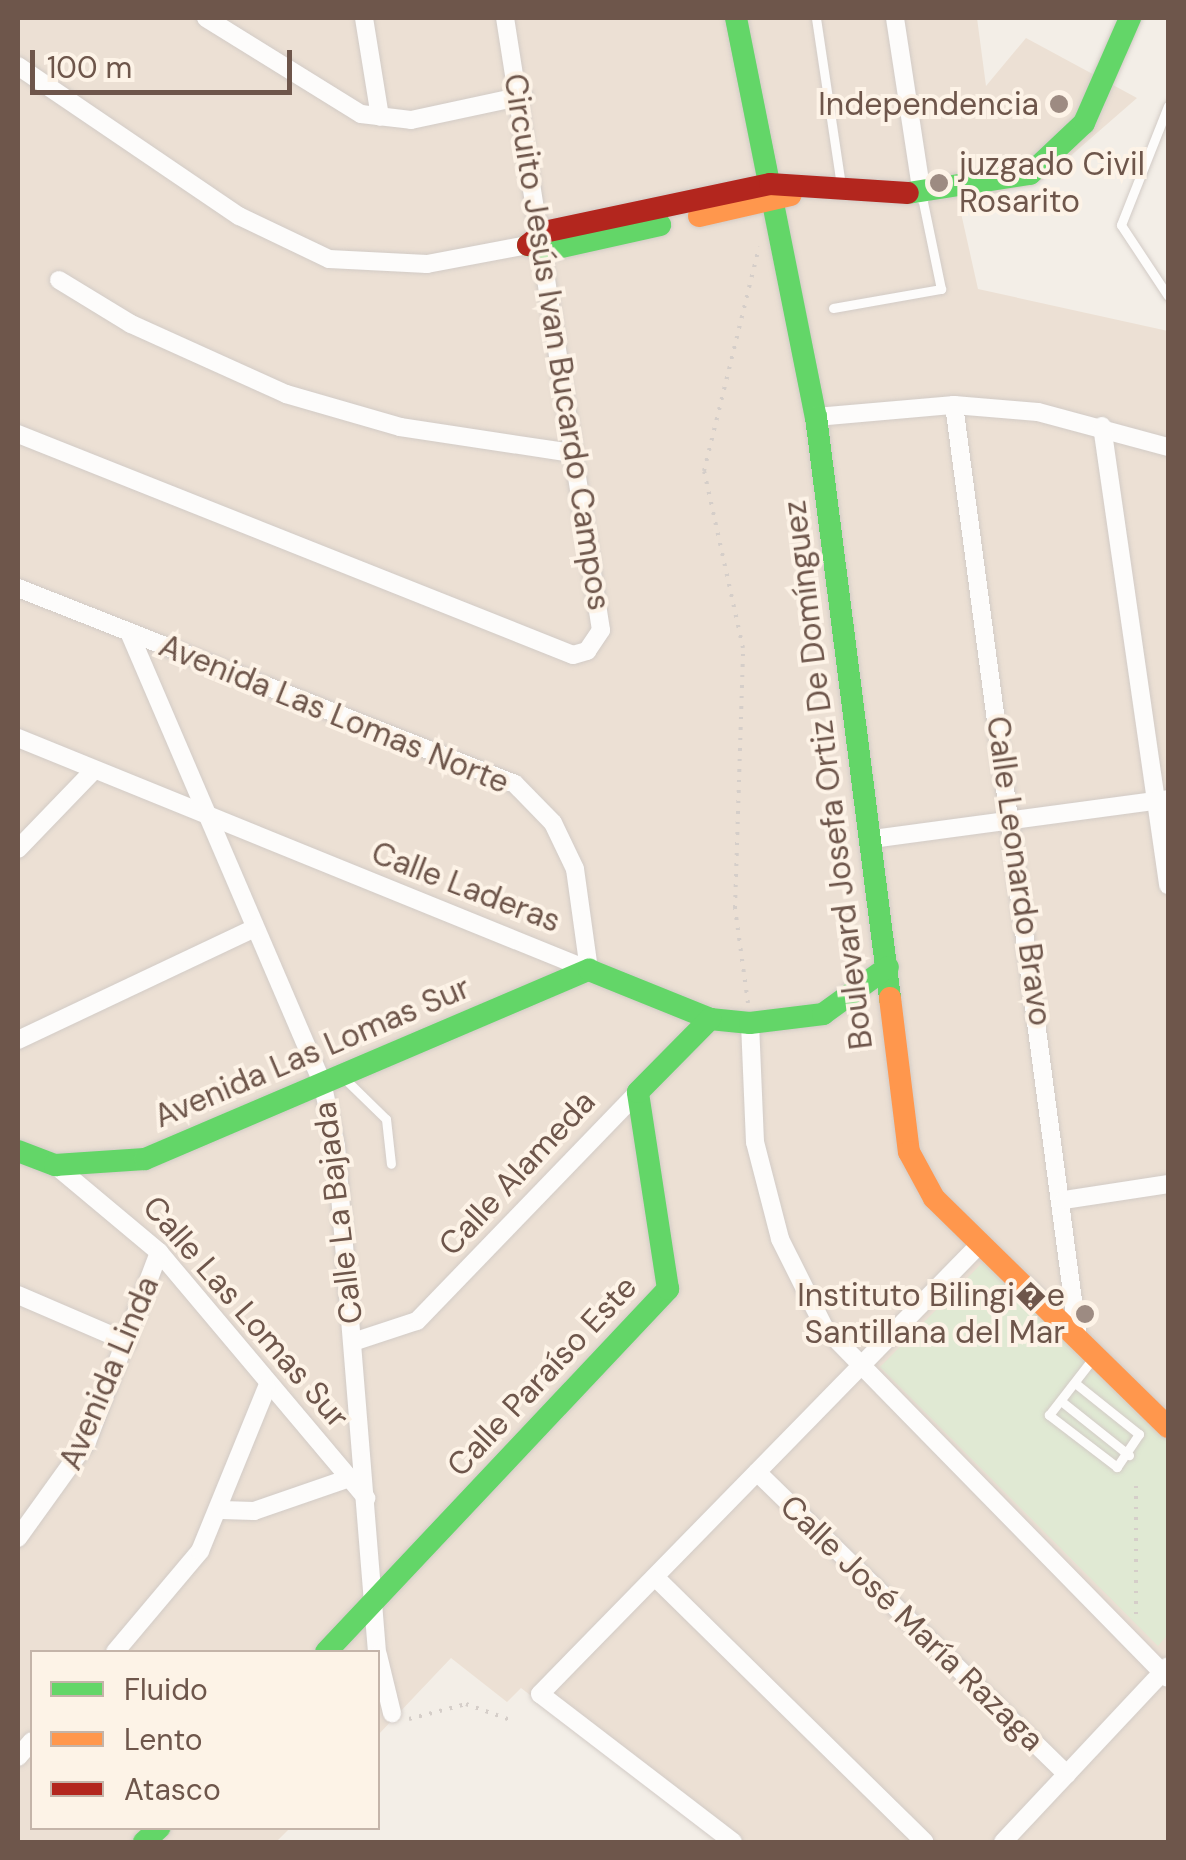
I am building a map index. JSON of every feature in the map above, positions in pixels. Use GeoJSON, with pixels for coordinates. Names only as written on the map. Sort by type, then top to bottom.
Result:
{"type":"FeatureCollection","features":[{"type":"Feature","properties":{"kind":"street"},"geometry":{"type":"LineString","coordinates":[[206,18],[340,106],[380,117],[411,120],[523,96]]}},
{"type":"Feature","properties":{"kind":"street"},"geometry":{"type":"LineString","coordinates":[[364,18],[380,117]]}},
{"type":"Feature","properties":{"kind":"street","name":"Circuito Jesús Ivan Bucardo Campos"},"geometry":{"type":"LineString","coordinates":[[18,434],[574,655],[600,630],[540,242],[523,96],[505,18]]}},
{"type":"Feature","properties":{"kind":"street","name":"Boulevard Josefa Ortiz De Domínguez"},"geometry":{"type":"LineString","coordinates":[[736,18],[766,197],[816,417],[873,839],[909,1152],[918,1177],[978,1245],[1168,1427]]}},
{"type":"Feature","properties":{"kind":"street"},"geometry":{"type":"LineString","coordinates":[[895,18],[922,194]]}},
{"type":"Feature","properties":{"kind":"street"},"geometry":{"type":"LineString","coordinates":[[18,66],[224,207],[329,259],[427,264],[808,187],[922,194],[1016,178],[1061,150],[1084,124],[1130,18]]}},
{"type":"Feature","properties":{"kind":"street"},"geometry":{"type":"LineString","coordinates":[[59,280],[131,324],[286,394],[400,427],[572,454]]}},
{"type":"Feature","properties":{"kind":"street"},"geometry":{"type":"LineString","coordinates":[[816,417],[954,405],[1102,426],[1168,447]]}},
{"type":"Feature","properties":{"kind":"street","name":"Calle Leonardo Bravo"},"geometry":{"type":"LineString","coordinates":[[954,405],[1064,1200],[1078,1338]]}},
{"type":"Feature","properties":{"kind":"street"},"geometry":{"type":"LineString","coordinates":[[1102,426],[1162,801],[1168,884]]}},
{"type":"Feature","properties":{"kind":"street"},"geometry":{"type":"LineString","coordinates":[[18,610],[23,590]]}},
{"type":"Feature","properties":{"kind":"street","name":"Avenida Las Lomas Norte"},"geometry":{"type":"LineString","coordinates":[[23,590],[515,784],[552,823],[575,869],[588,970]]}},
{"type":"Feature","properties":{"kind":"street","name":"Calle La Bajada"},"geometry":{"type":"LineString","coordinates":[[129,632],[217,824],[255,928],[331,1079],[377,1650]]}},
{"type":"Feature","properties":{"kind":"street","name":"Calle Laderas"},"geometry":{"type":"LineString","coordinates":[[18,738],[217,824],[710,1019],[750,1023],[823,1014],[888,966]]}},
{"type":"Feature","properties":{"kind":"street"},"geometry":{"type":"LineString","coordinates":[[18,849],[92,772]]}},
{"type":"Feature","properties":{"kind":"street"},"geometry":{"type":"LineString","coordinates":[[873,839],[1162,801]]}},
{"type":"Feature","properties":{"kind":"street"},"geometry":{"type":"LineString","coordinates":[[18,1040],[255,928]]}},
{"type":"Feature","properties":{"kind":"street","name":"Avenida Las Lomas Sur"},"geometry":{"type":"LineString","coordinates":[[55,1165],[146,1159],[588,970]]}},
{"type":"Feature","properties":{"kind":"street","name":"Calle Alameda"},"geometry":{"type":"LineString","coordinates":[[352,1342],[416,1321],[710,1019]]}},
{"type":"Feature","properties":{"kind":"street"},"geometry":{"type":"LineString","coordinates":[[750,1023],[755,1142],[780,1239],[857,1370],[1167,1672],[1003,1842]]}},
{"type":"Feature","properties":{"kind":"street","name":"Calle Paraíso Este"},"geometry":{"type":"LineString","coordinates":[[328,1650],[668,1289],[638,1092]]}},
{"type":"Feature","properties":{"kind":"street","name":"Calle Las Lomas Sur"},"geometry":{"type":"LineString","coordinates":[[18,1151],[55,1165],[158,1252],[267,1387],[366,1498]]}},
{"type":"Feature","properties":{"kind":"street"},"geometry":{"type":"LineString","coordinates":[[1064,1200],[1168,1184]]}},
{"type":"Feature","properties":{"kind":"street"},"geometry":{"type":"LineString","coordinates":[[733,1842],[540,1694],[978,1245]]}},
{"type":"Feature","properties":{"kind":"street","name":"Avenida Linda"},"geometry":{"type":"LineString","coordinates":[[18,1538],[87,1442],[158,1252]]}},
{"type":"Feature","properties":{"kind":"street"},"geometry":{"type":"LineString","coordinates":[[18,1296],[127,1342]]}},
{"type":"Feature","properties":{"kind":"street"},"geometry":{"type":"LineString","coordinates":[[117,1650],[174,1588],[222,1510],[267,1387]]}},
{"type":"Feature","properties":{"kind":"street","name":"Calle José María Razaga"},"geometry":{"type":"LineString","coordinates":[[757,1472],[1068,1774]]}},
{"type":"Feature","properties":{"kind":"street"},"geometry":{"type":"LineString","coordinates":[[222,1510],[254,1511],[347,1479]]}},
{"type":"Feature","properties":{"kind":"street"},"geometry":{"type":"LineString","coordinates":[[655,1577],[924,1842]]}},
{"type":"Feature","properties":{"kind":"street","name":"Calle La Bajada"},"geometry":{"type":"LineString","coordinates":[[380,1666],[392,1713]]}},
{"type":"Feature","properties":{"kind":"lane"},"geometry":{"type":"LineString","coordinates":[[816,18],[841,188]]}},
{"type":"Feature","properties":{"kind":"lane"},"geometry":{"type":"LineString","coordinates":[[1168,106],[1121,225],[1168,296]]}},
{"type":"Feature","properties":{"kind":"lane"},"geometry":{"type":"LineString","coordinates":[[833,308],[941,289],[922,194]]}},
{"type":"Feature","properties":{"kind":"lane"},"geometry":{"type":"LineString","coordinates":[[331,1079],[386,1119],[392,1164]]}},
{"type":"Feature","properties":{"kind":"lane"},"geometry":{"type":"LineString","coordinates":[[1075,1383],[1139,1434],[1129,1455],[1117,1467],[1050,1418],[1095,1354]]}},
{"type":"Feature","properties":{"kind":"lane"},"geometry":{"type":"LineString","coordinates":[[1061,1401],[1129,1455]]}},
{"type":"Feature","properties":{"kind":"path"},"geometry":{"type":"LineString","coordinates":[[750,1023],[735,908],[742,648],[704,470],[760,253],[766,197]]}},
{"type":"Feature","properties":{"kind":"path"},"geometry":{"type":"LineString","coordinates":[[1135,1640],[1136,1486]]}},
{"type":"Feature","properties":{"kind":"path"},"geometry":{"type":"LineString","coordinates":[[392,1713],[413,1720],[466,1704],[514,1721]]}},
{"type":"Feature","properties":{"kind":"shaded area"},"geometry":{"type":"Polygon","coordinates":[[[18,18],[977,18],[986,86],[1026,38],[1137,98],[1044,179],[959,204],[978,289],[1168,331],[1168,1842],[719,1842],[521,1688],[507,1702],[451,1658],[380,1733],[380,1650],[30,1650],[30,1830],[288,1830],[276,1842],[18,1842],[18,18]]]}},
{"type":"Feature","properties":{"kind":"green space"},"geometry":{"type":"Polygon","coordinates":[[[984,1261],[1168,1441],[1168,1634],[1158,1646],[880,1367],[984,1261]]]}},
{"type":"Feature","properties":{"kind":"traffic: fast"},"geometry":{"type":"LineString","coordinates":[[736,18],[816,417],[890,998]]}},
{"type":"Feature","properties":{"kind":"traffic: fast"},"geometry":{"type":"LineString","coordinates":[[908,193],[1030,174],[1084,123],[1130,18]]}},
{"type":"Feature","properties":{"kind":"traffic: fast"},"geometry":{"type":"LineString","coordinates":[[528,245],[548,250],[660,225]]}},
{"type":"Feature","properties":{"kind":"traffic: fast"},"geometry":{"type":"LineString","coordinates":[[18,1151],[55,1165],[145,1159],[589,970],[710,1019],[750,1023],[823,1014],[888,967]]}},
{"type":"Feature","properties":{"kind":"traffic: fast"},"geometry":{"type":"LineString","coordinates":[[328,1650],[668,1289],[638,1092],[710,1019]]}},
{"type":"Feature","properties":{"kind":"traffic: fast"},"geometry":{"type":"LineString","coordinates":[[144,1842],[157,1830]]}},
{"type":"Feature","properties":{"kind":"traffic: slow"},"geometry":{"type":"LineString","coordinates":[[699,216],[791,195]]}},
{"type":"Feature","properties":{"kind":"traffic: slow"},"geometry":{"type":"LineString","coordinates":[[890,998],[909,1152],[934,1198],[1168,1427]]}},
{"type":"Feature","properties":{"kind":"traffic: jam"},"geometry":{"type":"LineString","coordinates":[[528,245],[544,232],[770,184],[908,193]]}},
{"type":"Feature","properties":{"kind":"place","name":"Independencia"},"geometry":{"type":"Point","coordinates":[1059,104]}},
{"type":"Feature","properties":{"kind":"place","name":"juzgado Civil Rosarito"},"geometry":{"type":"Point","coordinates":[939,183]}},
{"type":"Feature","properties":{"kind":"place","name":"Instituto Bilingi�e Santillana del Mar"},"geometry":{"type":"Point","coordinates":[1085,1314]}}]}
